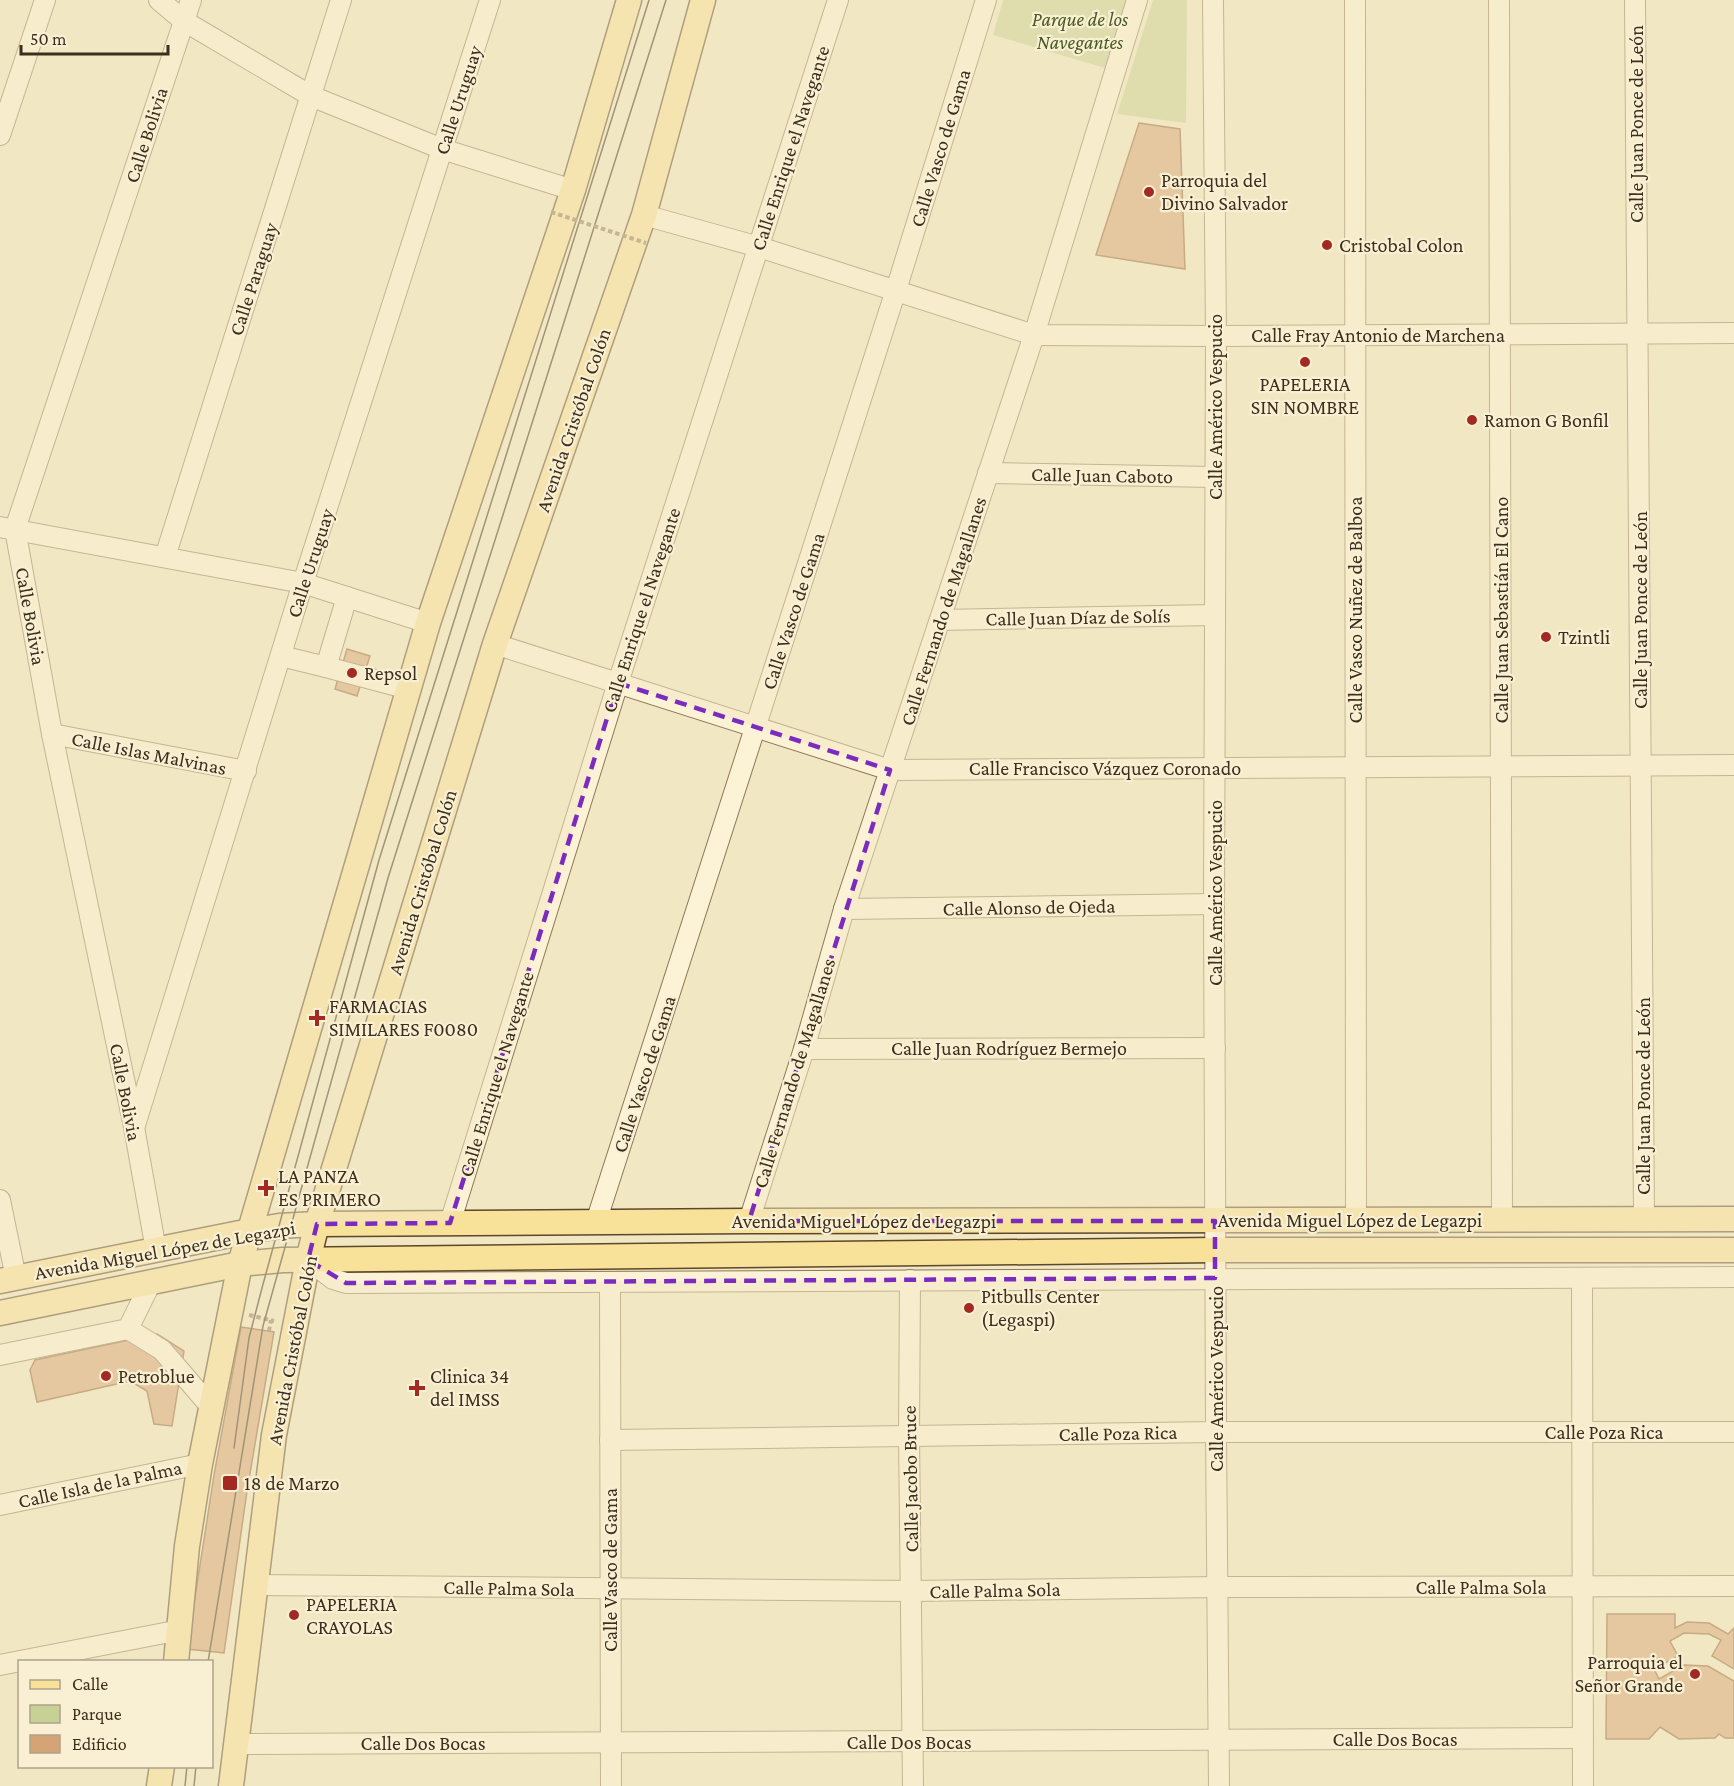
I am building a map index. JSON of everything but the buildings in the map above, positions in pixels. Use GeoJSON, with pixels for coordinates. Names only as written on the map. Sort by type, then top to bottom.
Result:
{"type":"FeatureCollection","features":[{"type":"Feature","properties":{"kind":"main road"},"geometry":{"type":"LineString","coordinates":[[176,1660],[187,1546],[200,1464],[240,1264],[428,623],[573,190],[629,0]]}},
{"type":"Feature","properties":{"kind":"main road","name":"Avenida Cristóbal Colón"},"geometry":{"type":"LineString","coordinates":[[231,1786],[274,1435],[308,1260],[495,644],[644,214],[703,0]]}},
{"type":"Feature","properties":{"kind":"main road","name":"Avenida Miguel López de Legazpi"},"geometry":{"type":"LineString","coordinates":[[8,1280],[250,1230],[318,1224],[1734,1219]]}},
{"type":"Feature","properties":{"kind":"main road","name":"Avenida Miguel López de Legazpi"},"geometry":{"type":"LineString","coordinates":[[0,1313],[240,1264],[276,1260],[1215,1250],[1734,1250]]}},
{"type":"Feature","properties":{"kind":"main road"},"geometry":{"type":"LineString","coordinates":[[159,1786],[162,1768]]}},
{"type":"Feature","properties":{"kind":"street"},"geometry":{"type":"LineString","coordinates":[[0,135],[45,0]]}},
{"type":"Feature","properties":{"kind":"street"},"geometry":{"type":"LineString","coordinates":[[159,0],[184,21],[311,96],[442,149],[573,190]]}},
{"type":"Feature","properties":{"kind":"street","name":"Calle Bolivia"},"geometry":{"type":"LineString","coordinates":[[156,1250],[134,1127],[7,528],[191,0]]}},
{"type":"Feature","properties":{"kind":"street","name":"Calle Paraguay"},"geometry":{"type":"LineString","coordinates":[[165,557],[341,0]]}},
{"type":"Feature","properties":{"kind":"street","name":"Calle Uruguay"},"geometry":{"type":"LineString","coordinates":[[134,1127],[303,583],[490,0]]}},
{"type":"Feature","properties":{"kind":"street","name":"Calle Enrique el Navegante"},"geometry":{"type":"LineString","coordinates":[[450,1222],[618,683],[838,0]]}},
{"type":"Feature","properties":{"kind":"street","name":"Calle Vasco de Gama"},"geometry":{"type":"LineString","coordinates":[[596,1222],[896,290],[986,0]]}},
{"type":"Feature","properties":{"kind":"street","name":"Calle Fernando de Magallanes"},"geometry":{"type":"LineString","coordinates":[[749,1221],[804,1049],[844,909],[1034,335],[1137,0]]}},
{"type":"Feature","properties":{"kind":"street","name":"Calle Américo Vespucio"},"geometry":{"type":"LineString","coordinates":[[1213,0],[1216,336],[1215,1278],[1220,1786]]}},
{"type":"Feature","properties":{"kind":"street","name":"Calle Vasco Nuñez de Balboa"},"geometry":{"type":"LineString","coordinates":[[1355,0],[1356,1220]]}},
{"type":"Feature","properties":{"kind":"street","name":"Calle Juan Sebastián El Cano"},"geometry":{"type":"LineString","coordinates":[[1499,0],[1502,1220]]}},
{"type":"Feature","properties":{"kind":"street","name":"Calle Juan Ponce de León"},"geometry":{"type":"LineString","coordinates":[[1635,0],[1644,1219]]}},
{"type":"Feature","properties":{"kind":"street","name":"Calle Fray Antonio de Marchena"},"geometry":{"type":"LineString","coordinates":[[644,214],[759,247],[1034,335],[1734,333]]}},
{"type":"Feature","properties":{"kind":"street","name":"Calle Juan Caboto"},"geometry":{"type":"LineString","coordinates":[[988,473],[1215,477]]}},
{"type":"Feature","properties":{"kind":"street"},"geometry":{"type":"LineString","coordinates":[[7,528],[303,583],[428,623]]}},
{"type":"Feature","properties":{"kind":"street"},"geometry":{"type":"LineString","coordinates":[[326,667],[347,597]]}},
{"type":"Feature","properties":{"kind":"street","name":"Calle Juan Díaz de Solís"},"geometry":{"type":"LineString","coordinates":[[940,620],[1215,615]]}},
{"type":"Feature","properties":{"kind":"street","name":"Calle Francisco Vázquez Coronado"},"geometry":{"type":"LineString","coordinates":[[495,644],[890,770],[1734,765]]}},
{"type":"Feature","properties":{"kind":"street"},"geometry":{"type":"LineString","coordinates":[[281,656],[409,688]]}},
{"type":"Feature","properties":{"kind":"street","name":"Calle Islas Malvinas"},"geometry":{"type":"LineString","coordinates":[[52,734],[246,771]]}},
{"type":"Feature","properties":{"kind":"street","name":"Calle Alonso de Ojeda"},"geometry":{"type":"LineString","coordinates":[[844,909],[1214,904]]}},
{"type":"Feature","properties":{"kind":"street","name":"Calle Juan Rodríguez Bermejo"},"geometry":{"type":"LineString","coordinates":[[804,1049],[1215,1048]]}},
{"type":"Feature","properties":{"kind":"street"},"geometry":{"type":"LineString","coordinates":[[0,1200],[8,1280]]}},
{"type":"Feature","properties":{"kind":"street","name":"Avenida Miguel López de Legazpi"},"geometry":{"type":"LineString","coordinates":[[308,1260],[333,1279],[346,1283],[1734,1277]]}},
{"type":"Feature","properties":{"kind":"street"},"geometry":{"type":"LineString","coordinates":[[1582,1278],[1583,1786]]}},
{"type":"Feature","properties":{"kind":"street","name":"Calle Jacobo Bruce"},"geometry":{"type":"LineString","coordinates":[[910,1280],[912,1786]]}},
{"type":"Feature","properties":{"kind":"street"},"geometry":{"type":"LineString","coordinates":[[128,1329],[151,1282]]}},
{"type":"Feature","properties":{"kind":"street","name":"Calle Vasco de Gama"},"geometry":{"type":"LineString","coordinates":[[610,1282],[611,1786]]}},
{"type":"Feature","properties":{"kind":"street"},"geometry":{"type":"LineString","coordinates":[[0,1355],[128,1329],[162,1350],[212,1407]]}},
{"type":"Feature","properties":{"kind":"street","name":"Calle Poza Rica"},"geometry":{"type":"LineString","coordinates":[[610,1440],[1216,1432],[1734,1432]]}},
{"type":"Feature","properties":{"kind":"street","name":"Calle Isla de la Palma"},"geometry":{"type":"LineString","coordinates":[[0,1505],[200,1464]]}},
{"type":"Feature","properties":{"kind":"street","name":"Calle Palma Sola"},"geometry":{"type":"LineString","coordinates":[[255,1585],[912,1591],[1218,1587],[1734,1586]]}},
{"type":"Feature","properties":{"kind":"street"},"geometry":{"type":"LineString","coordinates":[[26,1660],[180,1630]]}},
{"type":"Feature","properties":{"kind":"street"},"geometry":{"type":"LineString","coordinates":[[0,1665],[18,1662]]}},
{"type":"Feature","properties":{"kind":"street","name":"Calle Dos Bocas"},"geometry":{"type":"LineString","coordinates":[[235,1744],[1583,1738]]}},
{"type":"Feature","properties":{"kind":"path"},"geometry":{"type":"LineString","coordinates":[[551,212],[646,243]]}},
{"type":"Feature","properties":{"kind":"path"},"geometry":{"type":"LineString","coordinates":[[231,1312],[296,1325]]}},
{"type":"Feature","properties":{"kind":"path"},"geometry":{"type":"LineString","coordinates":[[269,1331],[271,1320]]}},
{"type":"Feature","properties":{"kind":"highlighted area"},"geometry":{"type":"Polygon","coordinates":[[[618,683],[890,770],[749,1221],[1215,1221],[1215,1278],[346,1283],[308,1260],[317,1224],[450,1223],[618,683]]]}},
{"type":"Feature","properties":{"kind":"green space","name":"Parque de los Navegantes"},"geometry":{"type":"Polygon","coordinates":[[[1003,0],[1126,0],[1105,68],[993,35],[1003,0]]]}},
{"type":"Feature","properties":{"kind":"green space"},"geometry":{"type":"Polygon","coordinates":[[[1153,0],[1187,0],[1186,123],[1117,114],[1153,0]]]}},
{"type":"Feature","properties":{"kind":"tram line"},"geometry":{"type":"LineString","coordinates":[[234,1448],[249,1338],[379,860],[649,0]]}},
{"type":"Feature","properties":{"kind":"tram line"},"geometry":{"type":"LineString","coordinates":[[208,1660],[263,1326],[388,878],[666,0]]}},
{"type":"Feature","properties":{"kind":"tram line"},"geometry":{"type":"LineString","coordinates":[[185,1786],[187,1768]]}},
{"type":"Feature","properties":{"kind":"tram line"},"geometry":{"type":"LineString","coordinates":[[194,1786],[196,1768]]}},
{"type":"Feature","properties":{"kind":"place","name":"Parroquia del Divino Salvador"},"geometry":{"type":"Point","coordinates":[1149,192]}},
{"type":"Feature","properties":{"kind":"place","name":"Cristobal Colon"},"geometry":{"type":"Point","coordinates":[1327,245]}},
{"type":"Feature","properties":{"kind":"place","name":"PAPELERIA SIN NOMBRE"},"geometry":{"type":"Point","coordinates":[1305,362]}},
{"type":"Feature","properties":{"kind":"place","name":"Ramon G Bonfil"},"geometry":{"type":"Point","coordinates":[1472,420]}},
{"type":"Feature","properties":{"kind":"place","name":"Tzintli"},"geometry":{"type":"Point","coordinates":[1546,637]}},
{"type":"Feature","properties":{"kind":"place","name":"Repsol"},"geometry":{"type":"Point","coordinates":[352,673]}},
{"type":"Feature","properties":{"kind":"place","name":"FARMACIAS SIMILARES F0080"},"geometry":{"type":"Point","coordinates":[317,1018]}},
{"type":"Feature","properties":{"kind":"place","name":"LA PANZA ES PRIMERO"},"geometry":{"type":"Point","coordinates":[266,1188]}},
{"type":"Feature","properties":{"kind":"place","name":"Pitbulls Center (Legaspi)"},"geometry":{"type":"Point","coordinates":[969,1308]}},
{"type":"Feature","properties":{"kind":"place","name":"Petroblue"},"geometry":{"type":"Point","coordinates":[106,1376]}},
{"type":"Feature","properties":{"kind":"place","name":"Clinica 34 del IMSS"},"geometry":{"type":"Point","coordinates":[417,1388]}},
{"type":"Feature","properties":{"kind":"place","name":"18 de Marzo"},"geometry":{"type":"Point","coordinates":[230,1483]}},
{"type":"Feature","properties":{"kind":"place","name":"PAPELERIA CRAYOLAS"},"geometry":{"type":"Point","coordinates":[294,1615]}},
{"type":"Feature","properties":{"kind":"place","name":"Parroquia el Señor Grande"},"geometry":{"type":"Point","coordinates":[1695,1674]}}]}
